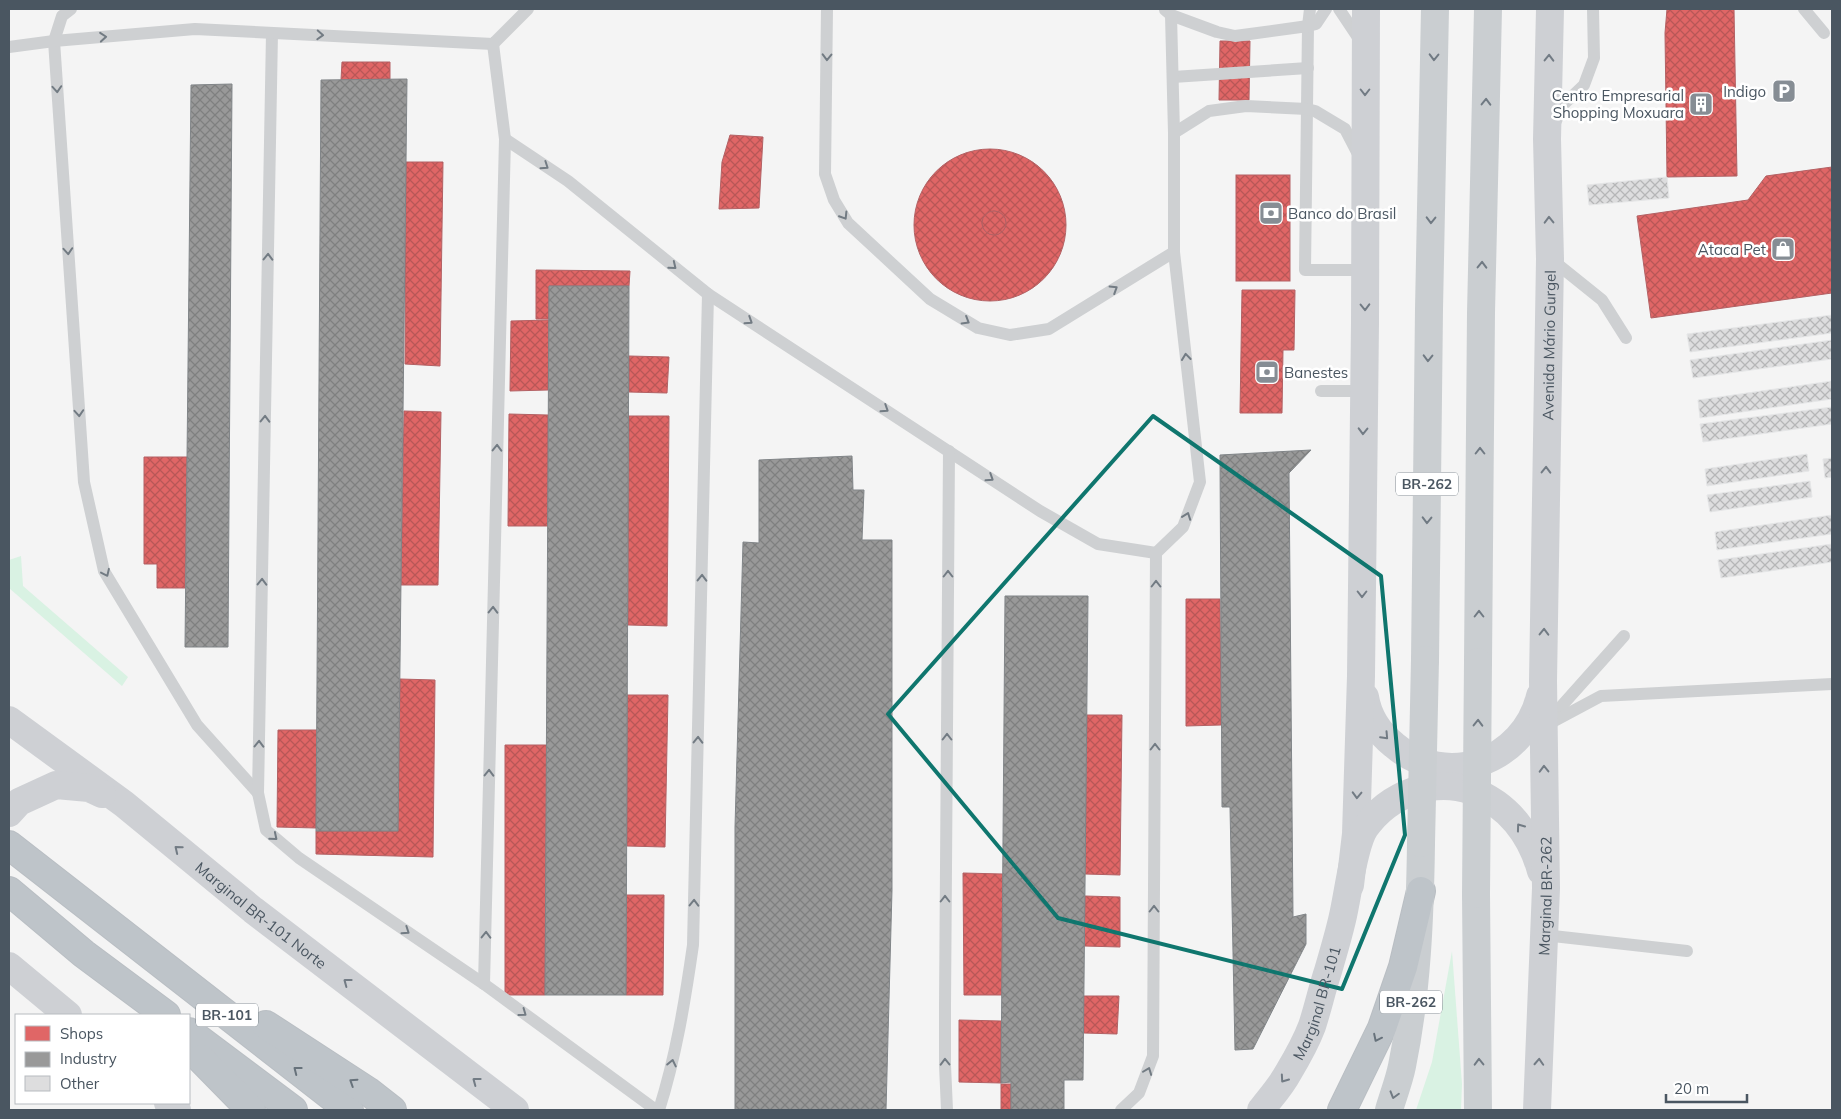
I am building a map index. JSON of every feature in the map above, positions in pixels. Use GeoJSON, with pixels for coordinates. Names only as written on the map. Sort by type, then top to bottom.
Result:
{"type":"FeatureCollection","features":[{"type":"Feature","properties":{"kind":"highway","name":"BR-101"},"geometry":{"type":"LineString","coordinates":[[9,845],[349,1110]]}},
{"type":"Feature","properties":{"kind":"highway"},"geometry":{"type":"LineString","coordinates":[[1342,1110],[1382,1028],[1403,967],[1420,891]]}},
{"type":"Feature","properties":{"kind":"highway"},"geometry":{"type":"LineString","coordinates":[[16,897],[151,1014]]}},
{"type":"Feature","properties":{"kind":"highway"},"geometry":{"type":"LineString","coordinates":[[105,920],[361,1087],[392,1110]]}},
{"type":"Feature","properties":{"kind":"highway"},"geometry":{"type":"LineString","coordinates":[[84,954],[165,1014]]}},
{"type":"Feature","properties":{"kind":"highway","name":"BR-101"},"geometry":{"type":"LineString","coordinates":[[190,1033],[293,1110]]}},
{"type":"Feature","properties":{"kind":"highway"},"geometry":{"type":"LineString","coordinates":[[190,1049],[251,1110]]}},
{"type":"Feature","properties":{"kind":"main road"},"geometry":{"type":"LineString","coordinates":[[1350,885],[1356,834],[1361,676],[1366,9]]}},
{"type":"Feature","properties":{"kind":"main road","name":"BR-262"},"geometry":{"type":"LineString","coordinates":[[1389,1110],[1402,1066],[1415,979],[1420,891],[1435,9]]}},
{"type":"Feature","properties":{"kind":"main road","name":"BR-262"},"geometry":{"type":"LineString","coordinates":[[1478,1110],[1476,894],[1481,313],[1488,9]]}},
{"type":"Feature","properties":{"kind":"main road","name":"Avenida Mário Gurgel"},"geometry":{"type":"LineString","coordinates":[[1543,681],[1550,259],[1547,139],[1550,9]]}},
{"type":"Feature","properties":{"kind":"main road"},"geometry":{"type":"LineString","coordinates":[[1361,676],[1366,707],[1381,734],[1405,755],[1434,766],[1465,767],[1495,757],[1519,738],[1536,712],[1543,681]]}},
{"type":"Feature","properties":{"kind":"main road","name":"Marginal BR-262"},"geometry":{"type":"LineString","coordinates":[[1537,1110],[1546,888],[1543,681]]}},
{"type":"Feature","properties":{"kind":"main road","name":"Marginal BR-101 Norte"},"geometry":{"type":"LineString","coordinates":[[9,720],[124,804],[253,910],[514,1110]]}},
{"type":"Feature","properties":{"kind":"main road"},"geometry":{"type":"LineString","coordinates":[[9,813],[19,802],[56,785],[88,788],[124,804]]}},
{"type":"Feature","properties":{"kind":"main road"},"geometry":{"type":"LineString","coordinates":[[1350,885],[1355,856],[1364,829],[1382,809],[1405,793],[1433,786],[1461,787],[1487,797],[1510,814],[1526,836],[1538,859],[1546,888]]}},
{"type":"Feature","properties":{"kind":"main road","name":"Marginal BR-101"},"geometry":{"type":"LineString","coordinates":[[1262,1110],[1288,1075],[1311,1026],[1342,922],[1350,885]]}},
{"type":"Feature","properties":{"kind":"main road"},"geometry":{"type":"LineString","coordinates":[[14,969],[67,1014]]}},
{"type":"Feature","properties":{"kind":"lane"},"geometry":{"type":"LineString","coordinates":[[71,9],[62,16],[54,40],[84,482],[104,571],[197,725],[258,793]]}},
{"type":"Feature","properties":{"kind":"lane"},"geometry":{"type":"LineString","coordinates":[[9,47],[54,40],[195,30],[493,44],[528,9]]}},
{"type":"Feature","properties":{"kind":"lane"},"geometry":{"type":"LineString","coordinates":[[827,9],[825,174],[834,200],[848,223],[930,299],[978,328],[1010,334],[1049,329],[1174,252]]}},
{"type":"Feature","properties":{"kind":"lane"},"geometry":{"type":"LineString","coordinates":[[1310,9],[1308,26],[1305,270],[1365,270]]}},
{"type":"Feature","properties":{"kind":"lane"},"geometry":{"type":"LineString","coordinates":[[1121,1110],[1139,1093],[1153,1056],[1156,553],[1184,527],[1200,482],[1174,252],[1173,77],[1168,12],[1216,32],[1235,36],[1316,24],[1326,9]]}},
{"type":"Feature","properties":{"kind":"lane"},"geometry":{"type":"LineString","coordinates":[[1339,9],[1366,49]]}},
{"type":"Feature","properties":{"kind":"lane"},"geometry":{"type":"LineString","coordinates":[[1547,139],[1564,104],[1584,85],[1594,58],[1593,9]]}},
{"type":"Feature","properties":{"kind":"lane"},"geometry":{"type":"LineString","coordinates":[[1804,9],[1824,33]]}},
{"type":"Feature","properties":{"kind":"lane"},"geometry":{"type":"LineString","coordinates":[[272,33],[258,793],[266,830],[299,858],[484,984],[657,1110],[670,1075],[694,945],[708,294]]}},
{"type":"Feature","properties":{"kind":"lane"},"geometry":{"type":"LineString","coordinates":[[484,984],[505,138],[493,44]]}},
{"type":"Feature","properties":{"kind":"lane"},"geometry":{"type":"LineString","coordinates":[[1173,77],[1308,68]]}},
{"type":"Feature","properties":{"kind":"lane"},"geometry":{"type":"LineString","coordinates":[[1174,132],[1209,111],[1246,106],[1307,109],[1315,111],[1345,129],[1365,166]]}},
{"type":"Feature","properties":{"kind":"lane"},"geometry":{"type":"LineString","coordinates":[[505,138],[568,181],[708,294],[1040,511],[1098,544],[1156,553]]}},
{"type":"Feature","properties":{"kind":"lane"},"geometry":{"type":"LineString","coordinates":[[1550,259],[1602,300],[1626,338]]}},
{"type":"Feature","properties":{"kind":"lane"},"geometry":{"type":"LineString","coordinates":[[1321,391],[1364,391]]}},
{"type":"Feature","properties":{"kind":"lane"},"geometry":{"type":"LineString","coordinates":[[947,1110],[945,1006],[949,451]]}},
{"type":"Feature","properties":{"kind":"lane"},"geometry":{"type":"LineString","coordinates":[[1543,727],[1624,636]]}},
{"type":"Feature","properties":{"kind":"lane"},"geometry":{"type":"LineString","coordinates":[[1543,727],[1601,696],[1832,684]]}},
{"type":"Feature","properties":{"kind":"lane"},"geometry":{"type":"LineString","coordinates":[[1544,935],[1687,951]]}},
{"type":"Feature","properties":{"kind":"highlighted area"},"geometry":{"type":"Polygon","coordinates":[[[1153,416],[1381,576],[1405,835],[1342,989],[1058,918],[888,714],[1153,416]]]}},
{"type":"Feature","properties":{"kind":"green space"},"geometry":{"type":"Polygon","coordinates":[[[21,556],[23,586],[128,677],[122,686],[9,588],[9,560],[21,556]]]}},
{"type":"Feature","properties":{"kind":"green space"},"geometry":{"type":"Polygon","coordinates":[[[1452,951],[1462,1084],[1461,1110],[1416,1110],[1432,1062],[1452,951]]]}},
{"type":"Feature","properties":{"kind":"building: Shops","name":"Centro Empresarial Shopping Moxuara"},"geometry":{"type":"Polygon","coordinates":[[[1667,9],[1734,9],[1737,176],[1667,177],[1665,33],[1667,9]]]}},
{"type":"Feature","properties":{"kind":"building: Shops"},"geometry":{"type":"Polygon","coordinates":[[[1220,41],[1250,41],[1249,100],[1219,100],[1220,41]]]}},
{"type":"Feature","properties":{"kind":"building: Shops"},"geometry":{"type":"Polygon","coordinates":[[[342,62],[390,62],[390,79],[341,80],[342,62]]]}},
{"type":"Feature","properties":{"kind":"building: Shops"},"geometry":{"type":"Polygon","coordinates":[[[730,135],[763,137],[759,208],[719,209],[722,162],[730,135]]]}},
{"type":"Feature","properties":{"kind":"building: Shops"},"geometry":{"type":"Polygon","coordinates":[[[990,149],[1005,150],[1019,154],[1032,161],[1044,171],[1054,183],[1061,196],[1065,210],[1065,240],[1061,254],[1054,267],[1044,279],[1032,289],[1019,296],[1005,300],[990,301],[975,300],[961,296],[948,289],[936,279],[926,267],[919,254],[915,240],[914,225],[915,210],[919,196],[926,183],[936,171],[948,161],[961,154],[975,150],[990,149]]]}},
{"type":"Feature","properties":{"kind":"building: Shops"},"geometry":{"type":"Polygon","coordinates":[[[406,162],[443,162],[440,366],[405,364],[406,162]]]}},
{"type":"Feature","properties":{"kind":"building: Shops"},"geometry":{"type":"Polygon","coordinates":[[[1832,167],[1832,293],[1651,318],[1637,216],[1748,200],[1766,176],[1832,167]]]}},
{"type":"Feature","properties":{"kind":"building: Shops"},"geometry":{"type":"Polygon","coordinates":[[[1236,175],[1290,175],[1290,281],[1236,281],[1236,175]]]}},
{"type":"Feature","properties":{"kind":"building: Shops"},"geometry":{"type":"Polygon","coordinates":[[[989,211],[999,211],[1006,218],[1006,228],[999,235],[989,235],[982,228],[982,218],[989,211]]]}},
{"type":"Feature","properties":{"kind":"building: Shops"},"geometry":{"type":"Polygon","coordinates":[[[989,211],[999,211],[1006,218],[1006,228],[999,235],[989,235],[982,228],[982,218],[989,211]]]}},
{"type":"Feature","properties":{"kind":"building: Shops"},"geometry":{"type":"Polygon","coordinates":[[[536,270],[630,271],[629,286],[549,286],[549,319],[536,319],[536,270]]]}},
{"type":"Feature","properties":{"kind":"building: Shops"},"geometry":{"type":"Polygon","coordinates":[[[1242,290],[1295,290],[1294,350],[1283,350],[1282,413],[1240,413],[1242,290]]]}},
{"type":"Feature","properties":{"kind":"building: Shops"},"geometry":{"type":"Polygon","coordinates":[[[549,320],[548,390],[510,391],[511,321],[549,320]]]}},
{"type":"Feature","properties":{"kind":"building: Shops"},"geometry":{"type":"Polygon","coordinates":[[[629,356],[669,357],[667,393],[629,392],[629,356]]]}},
{"type":"Feature","properties":{"kind":"building: Shops"},"geometry":{"type":"Polygon","coordinates":[[[404,411],[441,412],[438,585],[401,585],[404,411]]]}},
{"type":"Feature","properties":{"kind":"building: Shops"},"geometry":{"type":"Polygon","coordinates":[[[509,414],[548,415],[548,526],[508,526],[509,414]]]}},
{"type":"Feature","properties":{"kind":"building: Shops"},"geometry":{"type":"Polygon","coordinates":[[[629,416],[669,416],[667,626],[628,625],[629,416]]]}},
{"type":"Feature","properties":{"kind":"building: Shops"},"geometry":{"type":"Polygon","coordinates":[[[144,457],[187,457],[185,588],[157,588],[157,564],[144,564],[144,457]]]}},
{"type":"Feature","properties":{"kind":"building: Shops"},"geometry":{"type":"Polygon","coordinates":[[[1186,599],[1220,599],[1221,725],[1186,726],[1186,599]]]}},
{"type":"Feature","properties":{"kind":"building: Shops"},"geometry":{"type":"Polygon","coordinates":[[[400,679],[435,680],[433,857],[316,854],[316,831],[398,831],[400,679]]]}},
{"type":"Feature","properties":{"kind":"building: Shops"},"geometry":{"type":"Polygon","coordinates":[[[627,695],[668,695],[665,847],[627,846],[627,695]]]}},
{"type":"Feature","properties":{"kind":"building: Shops"},"geometry":{"type":"Polygon","coordinates":[[[1087,715],[1122,715],[1120,875],[1085,874],[1087,715]]]}},
{"type":"Feature","properties":{"kind":"building: Shops"},"geometry":{"type":"Polygon","coordinates":[[[278,730],[317,730],[316,828],[277,827],[278,730]]]}},
{"type":"Feature","properties":{"kind":"building: Shops"},"geometry":{"type":"Polygon","coordinates":[[[505,745],[547,745],[545,995],[505,995],[505,745]]]}},
{"type":"Feature","properties":{"kind":"building: Shops"},"geometry":{"type":"Polygon","coordinates":[[[963,873],[1003,874],[1002,995],[964,995],[963,873]]]}},
{"type":"Feature","properties":{"kind":"building: Shops"},"geometry":{"type":"Polygon","coordinates":[[[626,895],[664,895],[663,995],[626,995],[626,895]]]}},
{"type":"Feature","properties":{"kind":"building: Shops"},"geometry":{"type":"Polygon","coordinates":[[[1085,896],[1120,897],[1120,947],[1084,946],[1085,896]]]}},
{"type":"Feature","properties":{"kind":"building: Shops"},"geometry":{"type":"Polygon","coordinates":[[[1083,996],[1119,996],[1117,1034],[1084,1033],[1083,996]]]}},
{"type":"Feature","properties":{"kind":"building: Shops"},"geometry":{"type":"Polygon","coordinates":[[[959,1020],[1001,1021],[1001,1083],[959,1082],[959,1020]]]}},
{"type":"Feature","properties":{"kind":"building: Shops"},"geometry":{"type":"Polygon","coordinates":[[[1001,1084],[1011,1084],[1011,1110],[1001,1110],[1001,1084]]]}},
{"type":"Feature","properties":{"kind":"building: Industry"},"geometry":{"type":"Polygon","coordinates":[[[407,79],[398,831],[316,831],[321,80],[407,79]]]}},
{"type":"Feature","properties":{"kind":"building: Industry"},"geometry":{"type":"Polygon","coordinates":[[[232,84],[228,647],[185,647],[191,85],[232,84]]]}},
{"type":"Feature","properties":{"kind":"building: Industry"},"geometry":{"type":"Polygon","coordinates":[[[549,286],[629,286],[626,995],[545,995],[549,286]]]}},
{"type":"Feature","properties":{"kind":"building: Industry"},"geometry":{"type":"Polygon","coordinates":[[[1311,450],[1289,473],[1293,917],[1306,914],[1306,944],[1253,1049],[1235,1050],[1230,807],[1222,807],[1220,455],[1311,450]]]}},
{"type":"Feature","properties":{"kind":"building: Industry"},"geometry":{"type":"Polygon","coordinates":[[[852,456],[853,490],[864,490],[862,540],[892,540],[892,890],[886,1110],[735,1110],[735,827],[743,542],[759,543],[759,460],[852,456]]]}},
{"type":"Feature","properties":{"kind":"building: Industry"},"geometry":{"type":"Polygon","coordinates":[[[1005,596],[1088,596],[1083,1080],[1064,1080],[1064,1110],[1011,1110],[1011,1082],[1001,1083],[1005,596]]]}},
{"type":"Feature","properties":{"kind":"building: Other"},"geometry":{"type":"Polygon","coordinates":[[[1667,177],[1669,198],[1589,205],[1587,185],[1667,177]]]}},
{"type":"Feature","properties":{"kind":"building: Other"},"geometry":{"type":"Polygon","coordinates":[[[1832,315],[1832,333],[1690,352],[1687,334],[1832,315]]]}},
{"type":"Feature","properties":{"kind":"building: Other"},"geometry":{"type":"Polygon","coordinates":[[[1832,340],[1832,359],[1693,378],[1690,360],[1832,340]]]}},
{"type":"Feature","properties":{"kind":"building: Other"},"geometry":{"type":"Polygon","coordinates":[[[1832,381],[1832,399],[1700,418],[1698,400],[1832,381]]]}},
{"type":"Feature","properties":{"kind":"building: Other"},"geometry":{"type":"Polygon","coordinates":[[[1832,407],[1832,424],[1703,442],[1700,424],[1832,407]]]}},
{"type":"Feature","properties":{"kind":"building: Other"},"geometry":{"type":"Polygon","coordinates":[[[1807,454],[1809,471],[1707,486],[1705,469],[1807,454]]]}},
{"type":"Feature","properties":{"kind":"building: Other"},"geometry":{"type":"Polygon","coordinates":[[[1832,458],[1832,477],[1825,478],[1823,459],[1832,458]]]}},
{"type":"Feature","properties":{"kind":"building: Other"},"geometry":{"type":"Polygon","coordinates":[[[1810,481],[1812,497],[1710,512],[1707,495],[1810,481]]]}},
{"type":"Feature","properties":{"kind":"building: Other"},"geometry":{"type":"Polygon","coordinates":[[[1832,515],[1832,534],[1717,550],[1715,532],[1832,515]]]}},
{"type":"Feature","properties":{"kind":"building: Other"},"geometry":{"type":"Polygon","coordinates":[[[1832,544],[1832,562],[1721,578],[1718,560],[1832,544]]]}},
{"type":"Feature","properties":{"kind":"place","name":"Indigo"},"geometry":{"type":"Point","coordinates":[1784,91]}},
{"type":"Feature","properties":{"kind":"place","name":"Centro Empresarial Shopping Moxuara"},"geometry":{"type":"Point","coordinates":[1701,104]}},
{"type":"Feature","properties":{"kind":"place","name":"Banco do Brasil"},"geometry":{"type":"Point","coordinates":[1271,213]}},
{"type":"Feature","properties":{"kind":"place","name":"Ataca Pet"},"geometry":{"type":"Point","coordinates":[1783,249]}},
{"type":"Feature","properties":{"kind":"place","name":"Banestes"},"geometry":{"type":"Point","coordinates":[1267,372]}}]}
